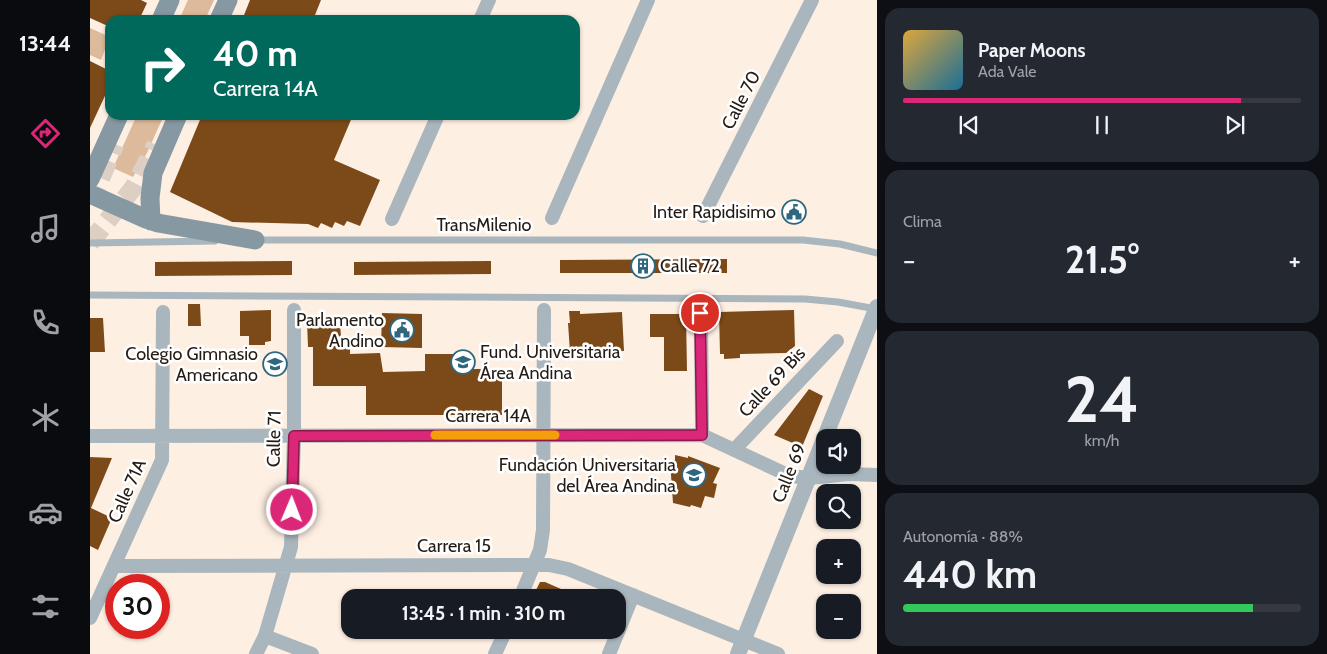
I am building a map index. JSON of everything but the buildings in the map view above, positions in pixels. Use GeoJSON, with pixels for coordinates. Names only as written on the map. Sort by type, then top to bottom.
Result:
{"type":"FeatureCollection","features":[{"type":"Feature","properties":{"kind":"main road"},"geometry":{"type":"LineString","coordinates":[[163,15],[170,0]]}},
{"type":"Feature","properties":{"kind":"main road"},"geometry":{"type":"LineString","coordinates":[[172,15],[179,0]]}},
{"type":"Feature","properties":{"kind":"main road"},"geometry":{"type":"LineString","coordinates":[[213,15],[220,0]]}},
{"type":"Feature","properties":{"kind":"main road"},"geometry":{"type":"LineString","coordinates":[[221,15],[228,0]]}},
{"type":"Feature","properties":{"kind":"main road"},"geometry":{"type":"LineString","coordinates":[[90,179],[117,120]]}},
{"type":"Feature","properties":{"kind":"main road"},"geometry":{"type":"LineString","coordinates":[[151,221],[150,198],[153,173],[176,120]]}},
{"type":"Feature","properties":{"kind":"main road"},"geometry":{"type":"LineString","coordinates":[[90,194],[151,221],[255,240]]}},
{"type":"Feature","properties":{"kind":"street"},"geometry":{"type":"LineString","coordinates":[[482,15],[489,0]]}},
{"type":"Feature","properties":{"kind":"street"},"geometry":{"type":"LineString","coordinates":[[552,218],[648,0]]}},
{"type":"Feature","properties":{"kind":"street","name":"Calle 70"},"geometry":{"type":"LineString","coordinates":[[703,216],[812,0]]}},
{"type":"Feature","properties":{"kind":"street"},"geometry":{"type":"LineString","coordinates":[[392,219],[436,120]]}},
{"type":"Feature","properties":{"kind":"street","name":"Calle 69"},"geometry":{"type":"LineString","coordinates":[[741,647],[877,308]]}},
{"type":"Feature","properties":{"kind":"street","name":"Calle 71"},"geometry":{"type":"LineString","coordinates":[[256,654],[265,636],[291,547],[294,436],[294,310]]}},
{"type":"Feature","properties":{"kind":"street"},"geometry":{"type":"LineString","coordinates":[[524,589],[540,550],[544,530],[544,310]]}},
{"type":"Feature","properties":{"kind":"street","name":"Calle 71A"},"geometry":{"type":"LineString","coordinates":[[90,618],[160,466],[163,452],[163,312]]}},
{"type":"Feature","properties":{"kind":"street"},"geometry":{"type":"LineString","coordinates":[[700,313],[702,435]]}},
{"type":"Feature","properties":{"kind":"street","name":"Calle 69 Bis"},"geometry":{"type":"LineString","coordinates":[[734,450],[837,340]]}},
{"type":"Feature","properties":{"kind":"street","name":"Carrera 14A"},"geometry":{"type":"LineString","coordinates":[[90,436],[702,435],[790,476],[808,478],[848,474],[877,475]]}},
{"type":"Feature","properties":{"kind":"street","name":"Carrera 15"},"geometry":{"type":"LineString","coordinates":[[114,566],[549,565],[568,569],[633,595],[741,647],[778,654]]}},
{"type":"Feature","properties":{"kind":"street"},"geometry":{"type":"LineString","coordinates":[[609,654],[633,595]]}},
{"type":"Feature","properties":{"kind":"street"},"geometry":{"type":"LineString","coordinates":[[265,636],[312,654]]}},
{"type":"Feature","properties":{"kind":"street"},"geometry":{"type":"LineString","coordinates":[[495,654],[502,639]]}},
{"type":"Feature","properties":{"kind":"lane","name":"TransMilenio"},"geometry":{"type":"LineString","coordinates":[[90,243],[255,240],[803,240],[840,244],[877,253]]}},
{"type":"Feature","properties":{"kind":"lane"},"geometry":{"type":"LineString","coordinates":[[90,295],[805,300],[838,302],[877,308]]}},
{"type":"Feature","properties":{"kind":"shaded area"},"geometry":{"type":"Polygon","coordinates":[[[188,0],[214,0],[207,15],[181,15],[188,0]]]}},
{"type":"Feature","properties":{"kind":"shaded area"},"geometry":{"type":"Polygon","coordinates":[[[90,28],[105,35],[105,50],[101,60],[90,55],[90,28]]]}},
{"type":"Feature","properties":{"kind":"shaded area"},"geometry":{"type":"Polygon","coordinates":[[[135,120],[162,120],[147,153],[133,177],[113,168],[135,120]]]}},
{"type":"Feature","properties":{"kind":"tunnel"},"geometry":{"type":"LineString","coordinates":[[90,204],[115,144]]}},
{"type":"Feature","properties":{"kind":"tunnel"},"geometry":{"type":"LineString","coordinates":[[90,243],[134,187],[156,145]]}},
{"type":"Feature","properties":{"kind":"slow traffic"},"geometry":{"type":"LineString","coordinates":[[435,435],[555,435]]}},
{"type":"Feature","properties":{"kind":"place","name":"Inter Rapidisimo"},"geometry":{"type":"Point","coordinates":[794,212]}},
{"type":"Feature","properties":{"kind":"place","name":"Calle 72"},"geometry":{"type":"Point","coordinates":[643,266]}},
{"type":"Feature","properties":{"kind":"place","name":"Parlamento Andino"},"geometry":{"type":"Point","coordinates":[402,330]}},
{"type":"Feature","properties":{"kind":"place","name":"Fund. Universitaria Área Andina"},"geometry":{"type":"Point","coordinates":[463,362]}},
{"type":"Feature","properties":{"kind":"place","name":"Colegio Gimnasio Americano"},"geometry":{"type":"Point","coordinates":[275,364]}},
{"type":"Feature","properties":{"kind":"place","name":"Fundación Universitaria del Área Andina"},"geometry":{"type":"Point","coordinates":[694,475]}},
{"type":"Feature","properties":{"kind":"route"},"geometry":{"type":"LineString","coordinates":[[292,510],[294,436],[702,435],[700,313]]}}]}
